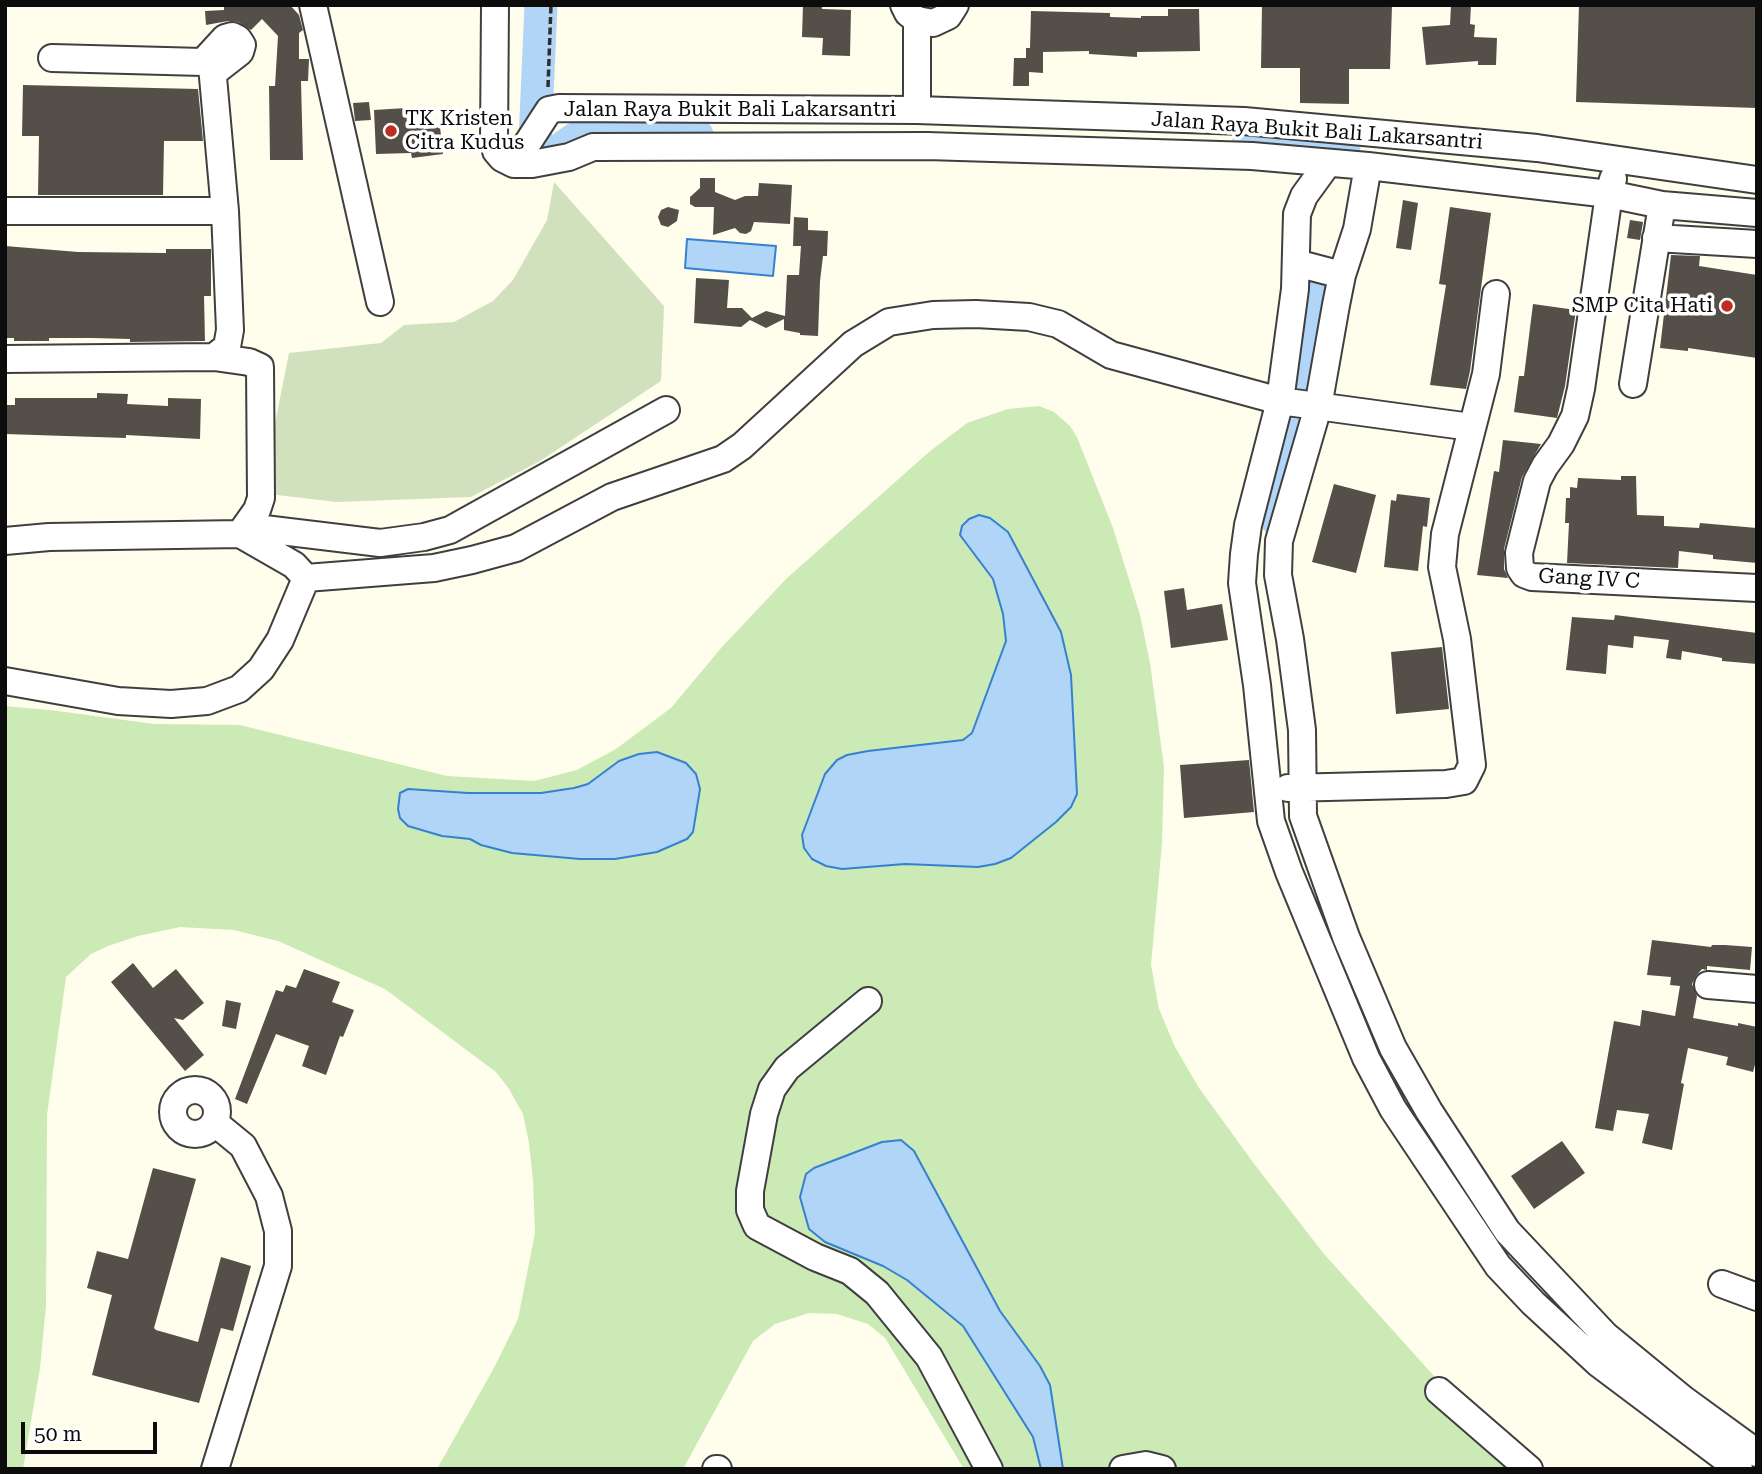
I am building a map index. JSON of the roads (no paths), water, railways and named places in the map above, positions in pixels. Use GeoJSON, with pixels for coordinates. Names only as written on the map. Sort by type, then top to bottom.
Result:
{"type":"FeatureCollection","features":[{"type":"Feature","properties":{"kind":"street"},"geometry":{"type":"LineString","coordinates":[[313,5],[380,302]]}},
{"type":"Feature","properties":{"kind":"street"},"geometry":{"type":"LineString","coordinates":[[495,5],[496,151],[502,158],[531,140]]}},
{"type":"Feature","properties":{"kind":"street"},"geometry":{"type":"LineString","coordinates":[[926,123],[918,16],[948,16],[955,5]]}},
{"type":"Feature","properties":{"kind":"street"},"geometry":{"type":"LineString","coordinates":[[52,58],[210,67],[225,211],[230,330],[227,347],[214,357]]}},
{"type":"Feature","properties":{"kind":"street","name":"Jalan Raya Bukit Bali Lakarsantri"},"geometry":{"type":"LineString","coordinates":[[1757,180],[1537,148],[1244,121],[926,123],[559,108],[531,140],[532,164],[569,157],[593,147],[926,123],[1368,166],[1609,194],[1662,205],[1757,214]]}},
{"type":"Feature","properties":{"kind":"street"},"geometry":{"type":"LineString","coordinates":[[1609,194],[1619,160]]}},
{"type":"Feature","properties":{"kind":"street"},"geometry":{"type":"LineString","coordinates":[[1328,163],[1304,196],[1297,214],[1295,289],[1280,401],[1248,525],[1242,583],[1257,685],[1271,821],[1289,872],[1366,1058],[1393,1109],[1498,1266],[1533,1303],[1598,1363],[1739,1469]]}},
{"type":"Feature","properties":{"kind":"street"},"geometry":{"type":"LineString","coordinates":[[1368,166],[1357,229],[1342,275],[1318,407],[1279,541],[1278,575],[1302,730],[1303,816],[1346,937],[1393,1048],[1429,1111],[1507,1231],[1605,1335],[1683,1399],[1757,1454]]}},
{"type":"Feature","properties":{"kind":"street","name":"Gang IV C"},"geometry":{"type":"LineString","coordinates":[[1609,194],[1575,416],[1537,481],[1519,554],[1520,568],[1532,577],[1757,588]]}},
{"type":"Feature","properties":{"kind":"street"},"geometry":{"type":"LineString","coordinates":[[1633,384],[1662,205]]}},
{"type":"Feature","properties":{"kind":"street"},"geometry":{"type":"LineString","coordinates":[[5,211],[225,211]]}},
{"type":"Feature","properties":{"kind":"street"},"geometry":{"type":"LineString","coordinates":[[1656,238],[1757,244]]}},
{"type":"Feature","properties":{"kind":"street"},"geometry":{"type":"LineString","coordinates":[[1296,263],[1342,275]]}},
{"type":"Feature","properties":{"kind":"street"},"geometry":{"type":"LineString","coordinates":[[1266,788],[1446,785],[1464,781],[1472,765],[1457,639],[1442,567],[1445,534],[1486,374],[1496,294]]}},
{"type":"Feature","properties":{"kind":"street"},"geometry":{"type":"LineString","coordinates":[[306,578],[434,568],[516,548],[612,497],[723,459],[742,446],[852,344],[889,322],[933,315],[1029,317],[1058,324],[1111,355],[1280,401],[1471,427]]}},
{"type":"Feature","properties":{"kind":"street"},"geometry":{"type":"LineString","coordinates":[[5,359],[214,357],[249,362],[260,367],[261,498],[257,510],[240,534]]}},
{"type":"Feature","properties":{"kind":"street"},"geometry":{"type":"LineString","coordinates":[[5,541],[49,537],[240,534],[256,528],[380,543],[437,534],[474,517],[666,410]]}},
{"type":"Feature","properties":{"kind":"street"},"geometry":{"type":"LineString","coordinates":[[240,534],[294,565],[306,578]]}},
{"type":"Feature","properties":{"kind":"street"},"geometry":{"type":"LineString","coordinates":[[5,681],[118,701],[171,705],[207,701],[239,689],[261,669],[281,640],[306,578]]}},
{"type":"Feature","properties":{"kind":"street"},"geometry":{"type":"LineString","coordinates":[[1708,985],[1757,989]]}},
{"type":"Feature","properties":{"kind":"street"},"geometry":{"type":"LineString","coordinates":[[868,1001],[787,1068],[772,1089],[764,1114],[750,1191],[750,1210],[757,1226],[815,1257],[850,1271],[877,1293],[929,1357],[989,1469]]}},
{"type":"Feature","properties":{"kind":"street"},"geometry":{"type":"LineString","coordinates":[[215,1123],[243,1146],[269,1196],[278,1231],[278,1266],[215,1469]]}},
{"type":"Feature","properties":{"kind":"street"},"geometry":{"type":"LineString","coordinates":[[1533,1303],[1556,1283]]}},
{"type":"Feature","properties":{"kind":"street"},"geometry":{"type":"LineString","coordinates":[[1722,1284],[1757,1297]]}},
{"type":"Feature","properties":{"kind":"street"},"geometry":{"type":"LineString","coordinates":[[1439,1391],[1529,1469]]}},
{"type":"Feature","properties":{"kind":"street"},"geometry":{"type":"LineString","coordinates":[[1123,1469],[1146,1465],[1162,1469]]}},
{"type":"Feature","properties":{"kind":"water"},"geometry":{"type":"Polygon","coordinates":[[[687,239],[776,246],[773,276],[685,268],[687,239]]]}},
{"type":"Feature","properties":{"kind":"water"},"geometry":{"type":"Polygon","coordinates":[[[979,515],[990,518],[1008,532],[1061,632],[1071,675],[1077,794],[1071,807],[1056,822],[1011,858],[995,864],[978,867],[905,864],[842,869],[826,866],[812,859],[804,848],[802,835],[825,774],[837,760],[868,751],[963,740],[972,733],[1006,641],[1003,614],[993,579],[960,535],[962,526],[979,515]]]}},
{"type":"Feature","properties":{"kind":"water"},"geometry":{"type":"Polygon","coordinates":[[[657,752],[686,763],[696,774],[700,789],[693,832],[687,839],[657,852],[615,859],[512,853],[481,845],[470,839],[442,836],[408,826],[400,818],[400,793],[408,789],[468,793],[541,793],[588,784],[619,761],[639,754],[657,752]]]}},
{"type":"Feature","properties":{"kind":"water"},"geometry":{"type":"Polygon","coordinates":[[[901,1140],[914,1151],[1000,1311],[1040,1366],[1050,1385],[1063,1469],[1041,1469],[1033,1437],[963,1326],[907,1280],[883,1266],[825,1242],[809,1229],[800,1197],[806,1174],[814,1168],[882,1142],[901,1140]]]}},
{"type":"Feature","properties":{"kind":"waterway"},"geometry":{"type":"LineString","coordinates":[[535,141],[541,5]]}},
{"type":"Feature","properties":{"kind":"waterway"},"geometry":{"type":"LineString","coordinates":[[552,155],[575,139],[593,134],[697,135]]}},
{"type":"Feature","properties":{"kind":"waterway"},"geometry":{"type":"LineString","coordinates":[[1248,145],[1344,147]]}},
{"type":"Feature","properties":{"kind":"waterway"},"geometry":{"type":"LineString","coordinates":[[1303,381],[1324,282]]}},
{"type":"Feature","properties":{"kind":"waterway"},"geometry":{"type":"LineString","coordinates":[[1277,520],[1293,425]]}},
{"type":"Feature","properties":{"kind":"place","name":"TK Kristen Citra Kudus"},"geometry":{"type":"Point","coordinates":[391,131]}},
{"type":"Feature","properties":{"kind":"place","name":"SMP Cita Hati"},"geometry":{"type":"Point","coordinates":[1727,306]}}]}
